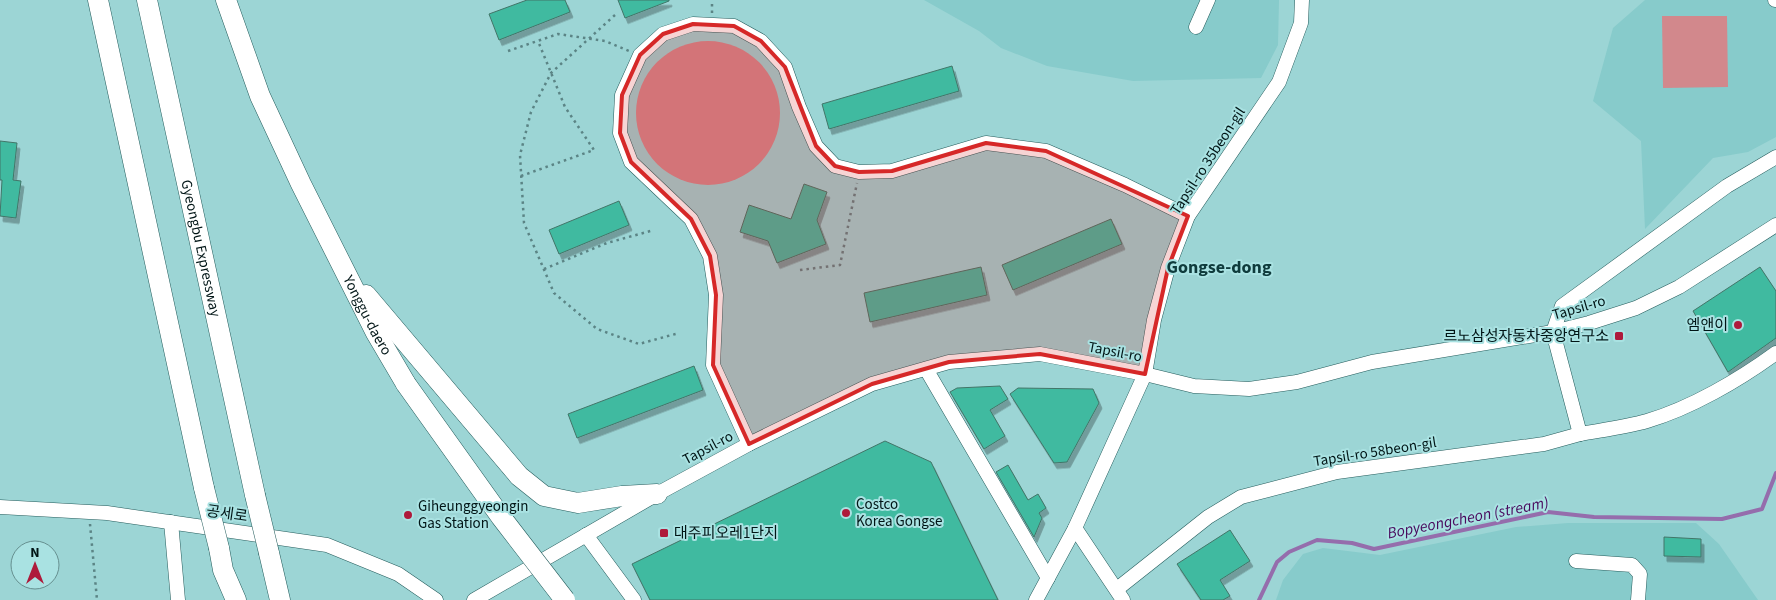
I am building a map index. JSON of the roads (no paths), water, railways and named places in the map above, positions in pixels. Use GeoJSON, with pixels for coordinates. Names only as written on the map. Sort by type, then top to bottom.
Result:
{"type":"FeatureCollection","features":[{"type":"Feature","properties":{"kind":"highway"},"geometry":{"type":"LineString","coordinates":[[98,0],[204,488],[219,548],[225,600]]}},
{"type":"Feature","properties":{"kind":"highway","name":"Gyeongbu Expressway"},"geometry":{"type":"LineString","coordinates":[[147,0],[255,495],[280,600]]}},
{"type":"Feature","properties":{"kind":"highway","name":"Yonggu-daero"},"geometry":{"type":"LineString","coordinates":[[226,0],[260,96],[301,184],[376,333],[406,384],[500,517],[566,600]]}},
{"type":"Feature","properties":{"kind":"highway"},"geometry":{"type":"LineString","coordinates":[[346,272],[519,476],[544,496],[578,503],[622,496],[657,494]]}},
{"type":"Feature","properties":{"kind":"highway"},"geometry":{"type":"LineString","coordinates":[[223,570],[236,600]]}},
{"type":"Feature","properties":{"kind":"street"},"geometry":{"type":"LineString","coordinates":[[1196,27],[1208,0]]}},
{"type":"Feature","properties":{"kind":"street","name":"Tapsil-ro 35beon-gil"},"geometry":{"type":"LineString","coordinates":[[1036,600],[1075,528],[1145,374],[1154,320],[1163,286],[1188,216],[1279,82],[1301,23],[1302,0]]}},
{"type":"Feature","properties":{"kind":"street"},"geometry":{"type":"LineString","coordinates":[[749,444],[714,365],[716,296],[710,256],[691,219],[632,162],[620,133],[622,96],[640,55],[663,34],[693,24],[734,26],[761,41],[785,67],[799,107],[816,146],[835,166],[859,172],[892,171],[986,143],[1046,151],[1125,185],[1188,216]]}},
{"type":"Feature","properties":{"kind":"street"},"geometry":{"type":"LineString","coordinates":[[1580,434],[1553,332],[1562,306],[1728,186],[1776,157]]}},
{"type":"Feature","properties":{"kind":"street","name":"Tapsil-ro"},"geometry":{"type":"LineString","coordinates":[[474,600],[657,494],[749,444],[872,384],[949,362],[1040,354],[1145,374],[1194,386],[1249,389],[1297,382],[1372,362],[1553,332],[1636,308],[1679,287],[1776,225]]}},
{"type":"Feature","properties":{"kind":"street","name":"Tapsil-ro 58beon-gil"},"geometry":{"type":"LineString","coordinates":[[1120,594],[1208,517],[1241,497],[1337,472],[1544,444],[1580,434],[1648,421],[1698,400],[1752,370],[1776,353]]}},
{"type":"Feature","properties":{"kind":"street"},"geometry":{"type":"LineString","coordinates":[[926,369],[1048,578]]}},
{"type":"Feature","properties":{"kind":"street","name":"공세로"},"geometry":{"type":"LineString","coordinates":[[0,507],[89,512],[327,544],[398,574],[436,600]]}},
{"type":"Feature","properties":{"kind":"street"},"geometry":{"type":"LineString","coordinates":[[171,522],[178,600]]}},
{"type":"Feature","properties":{"kind":"street"},"geometry":{"type":"LineString","coordinates":[[1075,528],[1120,594]]}},
{"type":"Feature","properties":{"kind":"street"},"geometry":{"type":"LineString","coordinates":[[586,535],[634,600]]}},
{"type":"Feature","properties":{"kind":"street"},"geometry":{"type":"LineString","coordinates":[[1576,561],[1632,565],[1640,574],[1638,600]]}},
{"type":"Feature","properties":{"kind":"waterway","name":"Bopyeongcheon (stream)"},"geometry":{"type":"LineString","coordinates":[[1259,600],[1277,562],[1289,552],[1317,540],[1352,543],[1374,549],[1548,512],[1594,517],[1722,519],[1762,509],[1776,473]]}},
{"type":"Feature","properties":{"kind":"place","name":"엠앤이"},"geometry":{"type":"Point","coordinates":[1738,325]}},
{"type":"Feature","properties":{"kind":"place","name":"르노삼성자동차중앙연구소"},"geometry":{"type":"Point","coordinates":[1619,336]}},
{"type":"Feature","properties":{"kind":"place","name":"Costco Korea Gongse"},"geometry":{"type":"Point","coordinates":[846,513]}},
{"type":"Feature","properties":{"kind":"place","name":"Giheunggyeongin Gas Station"},"geometry":{"type":"Point","coordinates":[408,515]}},
{"type":"Feature","properties":{"kind":"place","name":"대주피오레1단지"},"geometry":{"type":"Point","coordinates":[664,533]}},
{"type":"Feature","properties":{"kind":"district","name":"Gongse-dong"},"geometry":{"type":"Point","coordinates":[1219,267]}}]}
